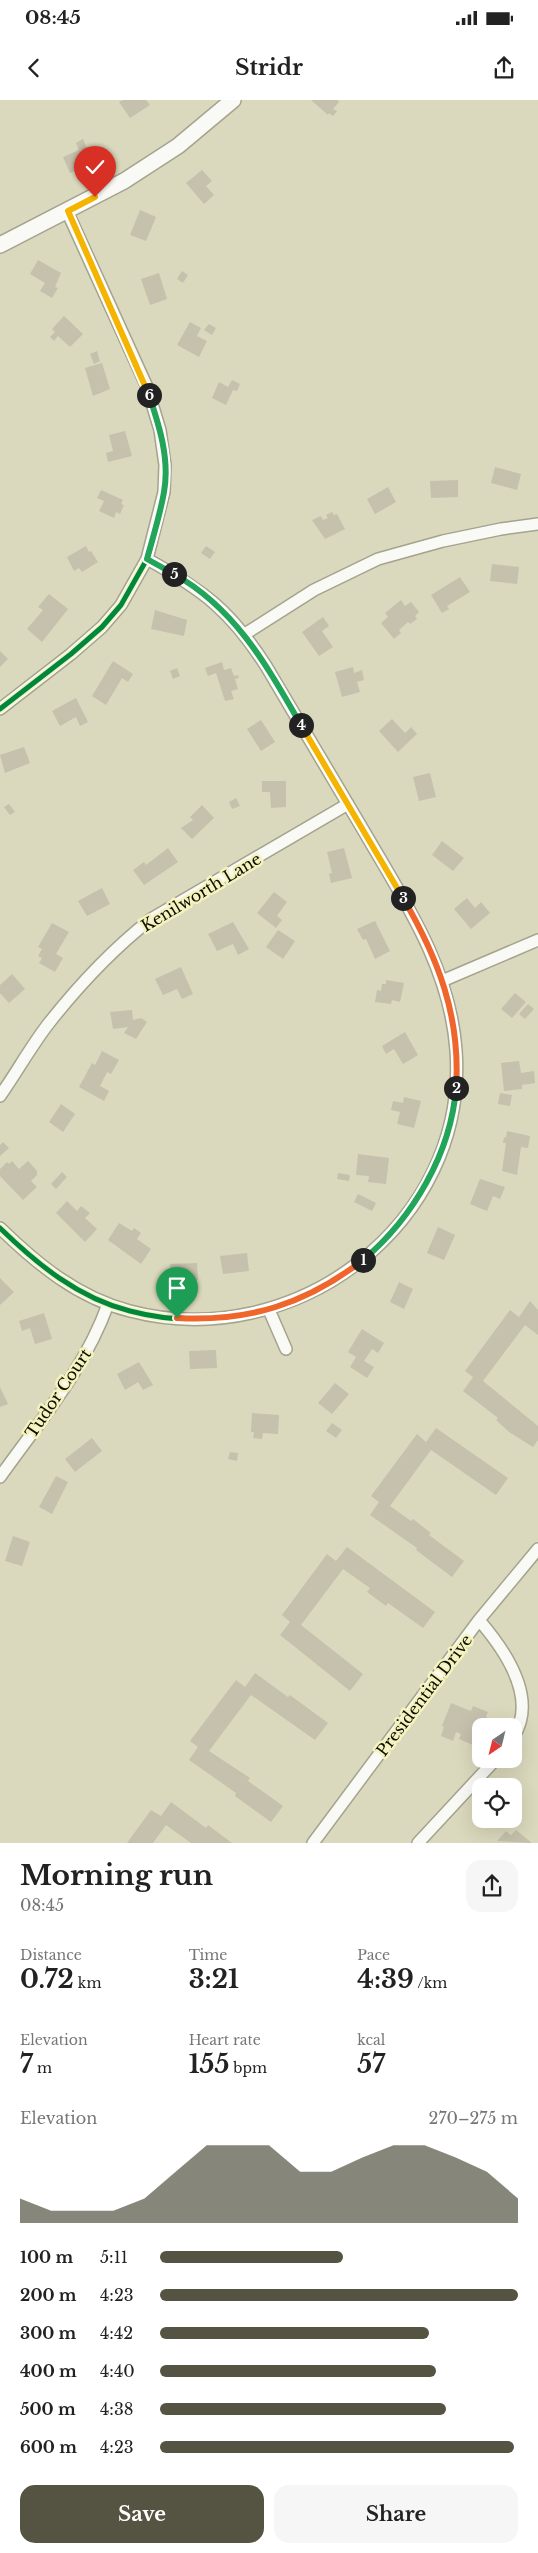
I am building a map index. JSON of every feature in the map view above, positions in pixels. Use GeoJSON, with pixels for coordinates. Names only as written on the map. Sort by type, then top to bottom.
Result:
{"type":"FeatureCollection","features":[{"type":"Feature","properties":{"kind":"main road"},"geometry":{"type":"LineString","coordinates":[[0,245],[124,181],[178,146],[233,100]]}},
{"type":"Feature","properties":{"kind":"street"},"geometry":{"type":"LineString","coordinates":[[0,709],[102,627],[121,605],[147,559],[164,492],[165,465],[160,430],[147,387],[68,211]]}},
{"type":"Feature","properties":{"kind":"street"},"geometry":{"type":"LineString","coordinates":[[245,634],[314,590],[378,559],[443,541],[501,528],[538,524]]}},
{"type":"Feature","properties":{"kind":"street"},"geometry":{"type":"LineString","coordinates":[[0,1228],[50,1273],[108,1304],[153,1316],[202,1320],[250,1315],[269,1310],[320,1289],[365,1258],[402,1219],[428,1179],[446,1137],[455,1094],[454,1028],[442,981],[421,930],[266,666],[245,634],[220,606],[201,591],[147,559]]}},
{"type":"Feature","properties":{"kind":"street","name":"Kenilworth Lane"},"geometry":{"type":"LineString","coordinates":[[0,1096],[48,1024],[75,992],[129,937],[151,919],[348,804]]}},
{"type":"Feature","properties":{"kind":"street"},"geometry":{"type":"LineString","coordinates":[[442,981],[538,940]]}},
{"type":"Feature","properties":{"kind":"street","name":"Tudor Court"},"geometry":{"type":"LineString","coordinates":[[0,1477],[82,1362],[98,1331],[108,1304]]}},
{"type":"Feature","properties":{"kind":"street"},"geometry":{"type":"LineString","coordinates":[[269,1310],[286,1349]]}},
{"type":"Feature","properties":{"kind":"street","name":"Presidential Drive"},"geometry":{"type":"LineString","coordinates":[[313,1843],[479,1620],[538,1549]]}},
{"type":"Feature","properties":{"kind":"street"},"geometry":{"type":"LineString","coordinates":[[479,1620],[495,1639],[520,1683],[523,1714],[521,1718]]}},
{"type":"Feature","properties":{"kind":"street"},"geometry":{"type":"LineString","coordinates":[[418,1843],[488,1768]]}},
{"type":"Feature","properties":{"kind":"building"},"geometry":{"type":"Polygon","coordinates":[[[123,100],[146,100],[150,105],[130,118],[119,102],[123,100]]]}},
{"type":"Feature","properties":{"kind":"building"},"geometry":{"type":"Polygon","coordinates":[[[311,100],[338,100],[339,102],[333,109],[337,111],[333,116],[329,113],[328,115],[311,100]]]}},
{"type":"Feature","properties":{"kind":"building"},"geometry":{"type":"Polygon","coordinates":[[[83,139],[93,163],[70,173],[63,157],[79,150],[76,143],[83,139]]]}},
{"type":"Feature","properties":{"kind":"building"},"geometry":{"type":"Polygon","coordinates":[[[202,170],[212,181],[206,186],[214,195],[204,204],[186,183],[202,170]]]}},
{"type":"Feature","properties":{"kind":"building"},"geometry":{"type":"Polygon","coordinates":[[[140,210],[156,217],[146,241],[130,235],[140,210]]]}},
{"type":"Feature","properties":{"kind":"building"},"geometry":{"type":"Polygon","coordinates":[[[38,260],[61,273],[55,287],[58,288],[52,298],[40,291],[45,283],[30,274],[38,260]]]}},
{"type":"Feature","properties":{"kind":"building"},"geometry":{"type":"Polygon","coordinates":[[[182,271],[188,275],[183,283],[177,279],[182,271]]]}},
{"type":"Feature","properties":{"kind":"building"},"geometry":{"type":"Polygon","coordinates":[[[159,273],[167,299],[150,305],[141,279],[159,273]]]}},
{"type":"Feature","properties":{"kind":"building"},"geometry":{"type":"Polygon","coordinates":[[[64,316],[83,334],[70,347],[58,336],[54,341],[50,337],[55,332],[52,329],[64,316]]]}},
{"type":"Feature","properties":{"kind":"building"},"geometry":{"type":"Polygon","coordinates":[[[190,322],[201,328],[197,336],[207,341],[199,357],[177,345],[190,322]]]}},
{"type":"Feature","properties":{"kind":"building"},"geometry":{"type":"Polygon","coordinates":[[[209,324],[216,328],[212,335],[204,330],[209,324]]]}},
{"type":"Feature","properties":{"kind":"building"},"geometry":{"type":"Polygon","coordinates":[[[97,351],[100,361],[94,364],[90,354],[97,351]]]}},
{"type":"Feature","properties":{"kind":"building"},"geometry":{"type":"Polygon","coordinates":[[[102,363],[110,389],[93,396],[85,368],[102,363]]]}},
{"type":"Feature","properties":{"kind":"building"},"geometry":{"type":"Polygon","coordinates":[[[232,380],[240,384],[237,391],[233,390],[226,405],[212,398],[219,382],[228,387],[232,380]]]}},
{"type":"Feature","properties":{"kind":"building"},"geometry":{"type":"Polygon","coordinates":[[[125,431],[132,456],[108,462],[106,453],[113,451],[109,435],[125,431]]]}},
{"type":"Feature","properties":{"kind":"building"},"geometry":{"type":"Polygon","coordinates":[[[495,467],[521,474],[517,490],[491,483],[495,467]]]}},
{"type":"Feature","properties":{"kind":"building"},"geometry":{"type":"Polygon","coordinates":[[[458,480],[458,497],[431,498],[430,481],[458,480]]]}},
{"type":"Feature","properties":{"kind":"building"},"geometry":{"type":"Polygon","coordinates":[[[388,487],[396,502],[375,514],[367,499],[388,487]]]}},
{"type":"Feature","properties":{"kind":"building"},"geometry":{"type":"Polygon","coordinates":[[[101,490],[123,500],[121,504],[124,505],[120,514],[116,512],[114,518],[99,511],[104,501],[97,498],[101,490]]]}},
{"type":"Feature","properties":{"kind":"building"},"geometry":{"type":"Polygon","coordinates":[[[332,512],[334,515],[337,514],[345,529],[325,539],[312,520],[321,516],[323,520],[328,518],[326,515],[332,512]]]}},
{"type":"Feature","properties":{"kind":"building"},"geometry":{"type":"Polygon","coordinates":[[[86,546],[98,562],[82,572],[79,568],[74,571],[67,557],[86,546]]]}},
{"type":"Feature","properties":{"kind":"building"},"geometry":{"type":"Polygon","coordinates":[[[206,546],[215,552],[210,559],[201,553],[206,546]]]}},
{"type":"Feature","properties":{"kind":"building"},"geometry":{"type":"Polygon","coordinates":[[[492,564],[519,567],[517,584],[490,581],[492,564]]]}},
{"type":"Feature","properties":{"kind":"building"},"geometry":{"type":"Polygon","coordinates":[[[460,577],[470,592],[447,606],[449,609],[442,613],[431,595],[460,577]]]}},
{"type":"Feature","properties":{"kind":"building"},"geometry":{"type":"Polygon","coordinates":[[[49,594],[68,609],[42,642],[27,629],[43,610],[38,607],[49,594]]]}},
{"type":"Feature","properties":{"kind":"building"},"geometry":{"type":"Polygon","coordinates":[[[401,600],[405,606],[411,602],[419,612],[415,616],[417,619],[410,624],[408,622],[399,630],[401,633],[394,639],[381,623],[388,617],[385,613],[401,600]]]}},
{"type":"Feature","properties":{"kind":"building"},"geometry":{"type":"Polygon","coordinates":[[[155,610],[187,620],[184,636],[151,629],[155,610]]]}},
{"type":"Feature","properties":{"kind":"building"},"geometry":{"type":"Polygon","coordinates":[[[323,617],[329,626],[322,631],[333,647],[319,656],[302,632],[323,617]]]}},
{"type":"Feature","properties":{"kind":"building"},"geometry":{"type":"Polygon","coordinates":[[[0,651],[8,659],[0,667],[0,651]]]}},
{"type":"Feature","properties":{"kind":"building"},"geometry":{"type":"Polygon","coordinates":[[[113,661],[133,674],[128,682],[122,678],[106,705],[92,696],[113,661]]]}},
{"type":"Feature","properties":{"kind":"building"},"geometry":{"type":"Polygon","coordinates":[[[222,662],[224,670],[231,668],[234,676],[238,675],[239,678],[235,679],[238,689],[231,691],[234,699],[225,701],[216,673],[208,676],[205,668],[222,662]]]}},
{"type":"Feature","properties":{"kind":"building"},"geometry":{"type":"Polygon","coordinates":[[[353,667],[354,673],[362,670],[364,680],[357,682],[360,692],[342,697],[335,672],[353,667]]]}},
{"type":"Feature","properties":{"kind":"building"},"geometry":{"type":"Polygon","coordinates":[[[177,668],[180,676],[173,679],[170,671],[177,668]]]}},
{"type":"Feature","properties":{"kind":"building"},"geometry":{"type":"Polygon","coordinates":[[[76,698],[88,722],[80,726],[76,717],[60,726],[52,711],[76,698]]]}},
{"type":"Feature","properties":{"kind":"building"},"geometry":{"type":"Polygon","coordinates":[[[392,719],[405,733],[411,727],[417,734],[398,752],[379,731],[392,719]]]}},
{"type":"Feature","properties":{"kind":"building"},"geometry":{"type":"Polygon","coordinates":[[[261,720],[275,742],[261,751],[247,729],[261,720]]]}},
{"type":"Feature","properties":{"kind":"building"},"geometry":{"type":"Polygon","coordinates":[[[24,747],[30,763],[5,773],[0,755],[24,747]]]}},
{"type":"Feature","properties":{"kind":"building"},"geometry":{"type":"Polygon","coordinates":[[[430,773],[436,797],[419,801],[413,777],[430,773]]]}},
{"type":"Feature","properties":{"kind":"building"},"geometry":{"type":"Polygon","coordinates":[[[262,781],[286,781],[286,807],[271,808],[270,792],[262,792],[262,781]]]}},
{"type":"Feature","properties":{"kind":"building"},"geometry":{"type":"Polygon","coordinates":[[[236,798],[240,806],[232,809],[229,802],[236,798]]]}},
{"type":"Feature","properties":{"kind":"building"},"geometry":{"type":"Polygon","coordinates":[[[9,804],[15,812],[10,815],[4,807],[9,804]]]}},
{"type":"Feature","properties":{"kind":"building"},"geometry":{"type":"Polygon","coordinates":[[[202,805],[214,818],[192,839],[181,828],[193,820],[190,817],[202,805]]]}},
{"type":"Feature","properties":{"kind":"building"},"geometry":{"type":"Polygon","coordinates":[[[442,841],[464,858],[453,871],[432,855],[442,841]]]}},
{"type":"Feature","properties":{"kind":"building"},"geometry":{"type":"Polygon","coordinates":[[[168,848],[178,862],[144,885],[133,870],[144,862],[146,865],[168,848]]]}},
{"type":"Feature","properties":{"kind":"building"},"geometry":{"type":"Polygon","coordinates":[[[344,848],[352,878],[331,883],[329,874],[332,873],[327,852],[344,848]]]}},
{"type":"Feature","properties":{"kind":"building"},"geometry":{"type":"Polygon","coordinates":[[[102,888],[110,904],[87,916],[78,901],[102,888]]]}},
{"type":"Feature","properties":{"kind":"building"},"geometry":{"type":"Polygon","coordinates":[[[274,892],[287,902],[277,916],[282,920],[276,928],[257,913],[274,892]]]}},
{"type":"Feature","properties":{"kind":"building"},"geometry":{"type":"Polygon","coordinates":[[[467,898],[475,908],[481,902],[490,913],[471,929],[454,909],[467,898]]]}},
{"type":"Feature","properties":{"kind":"building"},"geometry":{"type":"Polygon","coordinates":[[[375,921],[390,951],[375,959],[366,939],[363,940],[357,929],[375,921]]]}},
{"type":"Feature","properties":{"kind":"building"},"geometry":{"type":"Polygon","coordinates":[[[233,922],[249,949],[238,955],[233,944],[217,951],[208,934],[233,922]]]}},
{"type":"Feature","properties":{"kind":"building"},"geometry":{"type":"Polygon","coordinates":[[[52,923],[69,932],[56,954],[63,958],[55,972],[39,963],[42,958],[38,956],[42,949],[38,947],[52,923]]]}},
{"type":"Feature","properties":{"kind":"building"},"geometry":{"type":"Polygon","coordinates":[[[278,930],[295,941],[283,959],[266,947],[278,930]]]}},
{"type":"Feature","properties":{"kind":"building"},"geometry":{"type":"Polygon","coordinates":[[[181,967],[193,994],[182,999],[177,989],[163,995],[155,979],[181,967]]]}},
{"type":"Feature","properties":{"kind":"building"},"geometry":{"type":"Polygon","coordinates":[[[12,974],[25,989],[9,1003],[0,993],[0,985],[12,974]]]}},
{"type":"Feature","properties":{"kind":"building"},"geometry":{"type":"Polygon","coordinates":[[[386,980],[404,983],[400,1002],[392,1000],[391,1004],[375,1002],[377,990],[381,991],[382,984],[386,984],[386,980]]]}},
{"type":"Feature","properties":{"kind":"building"},"geometry":{"type":"Polygon","coordinates":[[[515,993],[526,1002],[512,1018],[501,1009],[515,993]]]}},
{"type":"Feature","properties":{"kind":"building"},"geometry":{"type":"Polygon","coordinates":[[[528,1004],[534,1009],[525,1019],[519,1014],[528,1004]]]}},
{"type":"Feature","properties":{"kind":"building"},"geometry":{"type":"Polygon","coordinates":[[[132,1010],[133,1020],[141,1018],[147,1022],[136,1039],[124,1033],[128,1027],[113,1029],[110,1012],[132,1010]]]}},
{"type":"Feature","properties":{"kind":"building"},"geometry":{"type":"Polygon","coordinates":[[[405,1032],[418,1055],[403,1064],[394,1049],[386,1054],[382,1046],[405,1032]]]}},
{"type":"Feature","properties":{"kind":"building"},"geometry":{"type":"Polygon","coordinates":[[[102,1051],[119,1060],[111,1074],[107,1072],[100,1086],[109,1091],[104,1101],[79,1087],[92,1063],[95,1065],[102,1051]]]}},
{"type":"Feature","properties":{"kind":"building"},"geometry":{"type":"Polygon","coordinates":[[[519,1061],[521,1073],[534,1071],[535,1083],[522,1085],[522,1089],[504,1091],[501,1063],[519,1061]]]}},
{"type":"Feature","properties":{"kind":"building"},"geometry":{"type":"Polygon","coordinates":[[[500,1093],[512,1095],[510,1106],[498,1104],[500,1093]]]}},
{"type":"Feature","properties":{"kind":"building"},"geometry":{"type":"Polygon","coordinates":[[[404,1097],[421,1101],[414,1128],[397,1124],[400,1112],[391,1110],[393,1101],[403,1103],[404,1097]]]}},
{"type":"Feature","properties":{"kind":"building"},"geometry":{"type":"Polygon","coordinates":[[[61,1104],[75,1114],[63,1132],[49,1122],[61,1104]]]}},
{"type":"Feature","properties":{"kind":"building"},"geometry":{"type":"Polygon","coordinates":[[[507,1131],[530,1136],[528,1148],[521,1147],[517,1175],[502,1171],[506,1143],[503,1143],[507,1131]]]}},
{"type":"Feature","properties":{"kind":"building"},"geometry":{"type":"Polygon","coordinates":[[[3,1142],[9,1148],[0,1156],[0,1145],[3,1142]]]}},
{"type":"Feature","properties":{"kind":"building"},"geometry":{"type":"Polygon","coordinates":[[[358,1154],[389,1158],[386,1184],[368,1182],[369,1176],[356,1175],[358,1154]]]}},
{"type":"Feature","properties":{"kind":"building"},"geometry":{"type":"Polygon","coordinates":[[[12,1161],[19,1169],[28,1161],[37,1171],[37,1175],[31,1181],[37,1187],[23,1200],[0,1176],[0,1169],[7,1162],[9,1164],[12,1161]]]}},
{"type":"Feature","properties":{"kind":"building"},"geometry":{"type":"Polygon","coordinates":[[[62,1172],[67,1177],[56,1189],[51,1184],[62,1172]]]}},
{"type":"Feature","properties":{"kind":"building"},"geometry":{"type":"Polygon","coordinates":[[[338,1173],[350,1175],[349,1181],[337,1179],[338,1173]]]}},
{"type":"Feature","properties":{"kind":"building"},"geometry":{"type":"Polygon","coordinates":[[[480,1179],[505,1187],[500,1199],[493,1196],[487,1211],[470,1204],[480,1179]]]}},
{"type":"Feature","properties":{"kind":"building"},"geometry":{"type":"Polygon","coordinates":[[[358,1194],[376,1203],[372,1211],[354,1202],[358,1194]]]}},
{"type":"Feature","properties":{"kind":"building"},"geometry":{"type":"Polygon","coordinates":[[[67,1201],[77,1211],[81,1206],[90,1213],[85,1218],[97,1229],[85,1242],[56,1213],[67,1201]]]}},
{"type":"Feature","properties":{"kind":"building"},"geometry":{"type":"Polygon","coordinates":[[[119,1223],[132,1231],[134,1228],[141,1233],[137,1239],[151,1249],[141,1264],[108,1240],[119,1223]]]}},
{"type":"Feature","properties":{"kind":"building"},"geometry":{"type":"Polygon","coordinates":[[[438,1227],[455,1235],[444,1260],[427,1253],[438,1227]]]}},
{"type":"Feature","properties":{"kind":"building"},"geometry":{"type":"Polygon","coordinates":[[[247,1253],[249,1271],[223,1274],[220,1256],[247,1253]]]}},
{"type":"Feature","properties":{"kind":"building"},"geometry":{"type":"Polygon","coordinates":[[[197,1263],[198,1280],[171,1281],[170,1264],[197,1263]]]}},
{"type":"Feature","properties":{"kind":"building"},"geometry":{"type":"Polygon","coordinates":[[[0,1278],[14,1292],[0,1305],[0,1278]]]}},
{"type":"Feature","properties":{"kind":"building"},"geometry":{"type":"Polygon","coordinates":[[[399,1282],[413,1289],[404,1309],[390,1302],[399,1282]]]}},
{"type":"Feature","properties":{"kind":"building"},"geometry":{"type":"Polygon","coordinates":[[[530,1301],[538,1310],[538,1335],[525,1325],[483,1381],[538,1426],[538,1440],[533,1447],[509,1432],[496,1420],[498,1418],[463,1391],[473,1377],[465,1371],[510,1310],[519,1317],[530,1301]]]}},
{"type":"Feature","properties":{"kind":"building"},"geometry":{"type":"Polygon","coordinates":[[[44,1313],[52,1339],[35,1344],[30,1328],[22,1331],[19,1321],[44,1313]]]}},
{"type":"Feature","properties":{"kind":"building"},"geometry":{"type":"Polygon","coordinates":[[[362,1329],[384,1343],[378,1353],[372,1349],[364,1361],[374,1367],[367,1378],[350,1367],[356,1357],[348,1352],[362,1329]]]}},
{"type":"Feature","properties":{"kind":"building"},"geometry":{"type":"Polygon","coordinates":[[[216,1350],[217,1368],[190,1369],[189,1351],[216,1350]]]}},
{"type":"Feature","properties":{"kind":"building"},"geometry":{"type":"Polygon","coordinates":[[[139,1362],[153,1385],[143,1390],[138,1382],[125,1390],[117,1374],[139,1362]]]}},
{"type":"Feature","properties":{"kind":"building"},"geometry":{"type":"Polygon","coordinates":[[[335,1383],[349,1394],[332,1414],[318,1403],[335,1383]]]}},
{"type":"Feature","properties":{"kind":"building"},"geometry":{"type":"Polygon","coordinates":[[[0,1387],[8,1404],[0,1407],[0,1387]]]}},
{"type":"Feature","properties":{"kind":"building"},"geometry":{"type":"Polygon","coordinates":[[[252,1413],[279,1415],[278,1434],[263,1433],[262,1439],[253,1438],[254,1432],[251,1432],[252,1413]]]}},
{"type":"Feature","properties":{"kind":"building"},"geometry":{"type":"Polygon","coordinates":[[[332,1423],[342,1430],[336,1438],[326,1431],[332,1423]]]}},
{"type":"Feature","properties":{"kind":"building"},"geometry":{"type":"Polygon","coordinates":[[[436,1428],[508,1478],[496,1495],[431,1450],[390,1506],[411,1521],[413,1519],[431,1533],[429,1535],[464,1561],[452,1577],[416,1550],[417,1548],[370,1515],[379,1502],[371,1496],[417,1434],[426,1442],[436,1428]]]}},
{"type":"Feature","properties":{"kind":"building"},"geometry":{"type":"Polygon","coordinates":[[[92,1438],[102,1451],[75,1472],[65,1459],[92,1438]]]}},
{"type":"Feature","properties":{"kind":"building"},"geometry":{"type":"Polygon","coordinates":[[[230,1452],[238,1453],[237,1461],[228,1459],[230,1452]]]}},
{"type":"Feature","properties":{"kind":"building"},"geometry":{"type":"Polygon","coordinates":[[[56,1476],[68,1482],[52,1514],[39,1507],[56,1476]]]}},
{"type":"Feature","properties":{"kind":"building"},"geometry":{"type":"Polygon","coordinates":[[[13,1536],[30,1542],[22,1566],[5,1561],[13,1536]]]}},
{"type":"Feature","properties":{"kind":"building"},"geometry":{"type":"Polygon","coordinates":[[[347,1547],[435,1612],[423,1628],[388,1603],[386,1606],[367,1592],[370,1588],[343,1569],[301,1625],[363,1674],[350,1691],[280,1635],[290,1622],[282,1615],[327,1554],[336,1561],[347,1547]]]}},
{"type":"Feature","properties":{"kind":"building"},"geometry":{"type":"Polygon","coordinates":[[[255,1673],[288,1697],[290,1695],[328,1723],[315,1740],[251,1695],[209,1751],[250,1778],[248,1781],[283,1806],[271,1822],[235,1796],[236,1793],[189,1760],[198,1747],[190,1741],[236,1680],[245,1687],[255,1673]]]}},
{"type":"Feature","properties":{"kind":"building"},"geometry":{"type":"Polygon","coordinates":[[[451,1703],[471,1711],[473,1706],[488,1712],[486,1717],[488,1718],[472,1718],[472,1745],[459,1739],[461,1734],[456,1732],[453,1741],[441,1736],[444,1727],[442,1726],[451,1703]]]}},
{"type":"Feature","properties":{"kind":"building"},"geometry":{"type":"Polygon","coordinates":[[[171,1802],[206,1828],[208,1825],[232,1843],[191,1843],[166,1825],[153,1843],[127,1843],[151,1810],[161,1816],[171,1802]]]}},
{"type":"Feature","properties":{"kind":"building"},"geometry":{"type":"Polygon","coordinates":[[[516,1830],[532,1843],[497,1841],[506,1831],[511,1835],[516,1830]]]}},
{"type":"Feature","properties":{"kind":"cycle path"},"geometry":{"type":"LineString","coordinates":[[0,709],[71,654],[102,627],[121,605],[147,559],[164,492],[165,465],[160,430],[147,387],[67,211]]}},
{"type":"Feature","properties":{"kind":"cycle path"},"geometry":{"type":"LineString","coordinates":[[0,1228],[59,1278],[93,1298],[111,1305],[130,1311],[192,1319],[252,1313],[309,1293],[359,1262],[402,1220],[434,1170],[452,1113],[456,1050],[452,1020],[445,991],[435,963],[410,910],[266,666],[241,630],[200,592],[147,559]]}},
{"type":"Feature","properties":{"kind":"route"},"geometry":{"type":"LineString","coordinates":[[95,197],[68,211],[147,387],[160,430],[165,465],[164,492],[147,559],[201,591],[220,606],[245,634],[266,666],[421,930],[433,954],[448,1001],[454,1028],[456,1051],[455,1094],[452,1116],[446,1137],[428,1179],[402,1219],[386,1238],[346,1273],[306,1296],[288,1303],[250,1315],[228,1318],[202,1320],[177,1318]]}}]}
